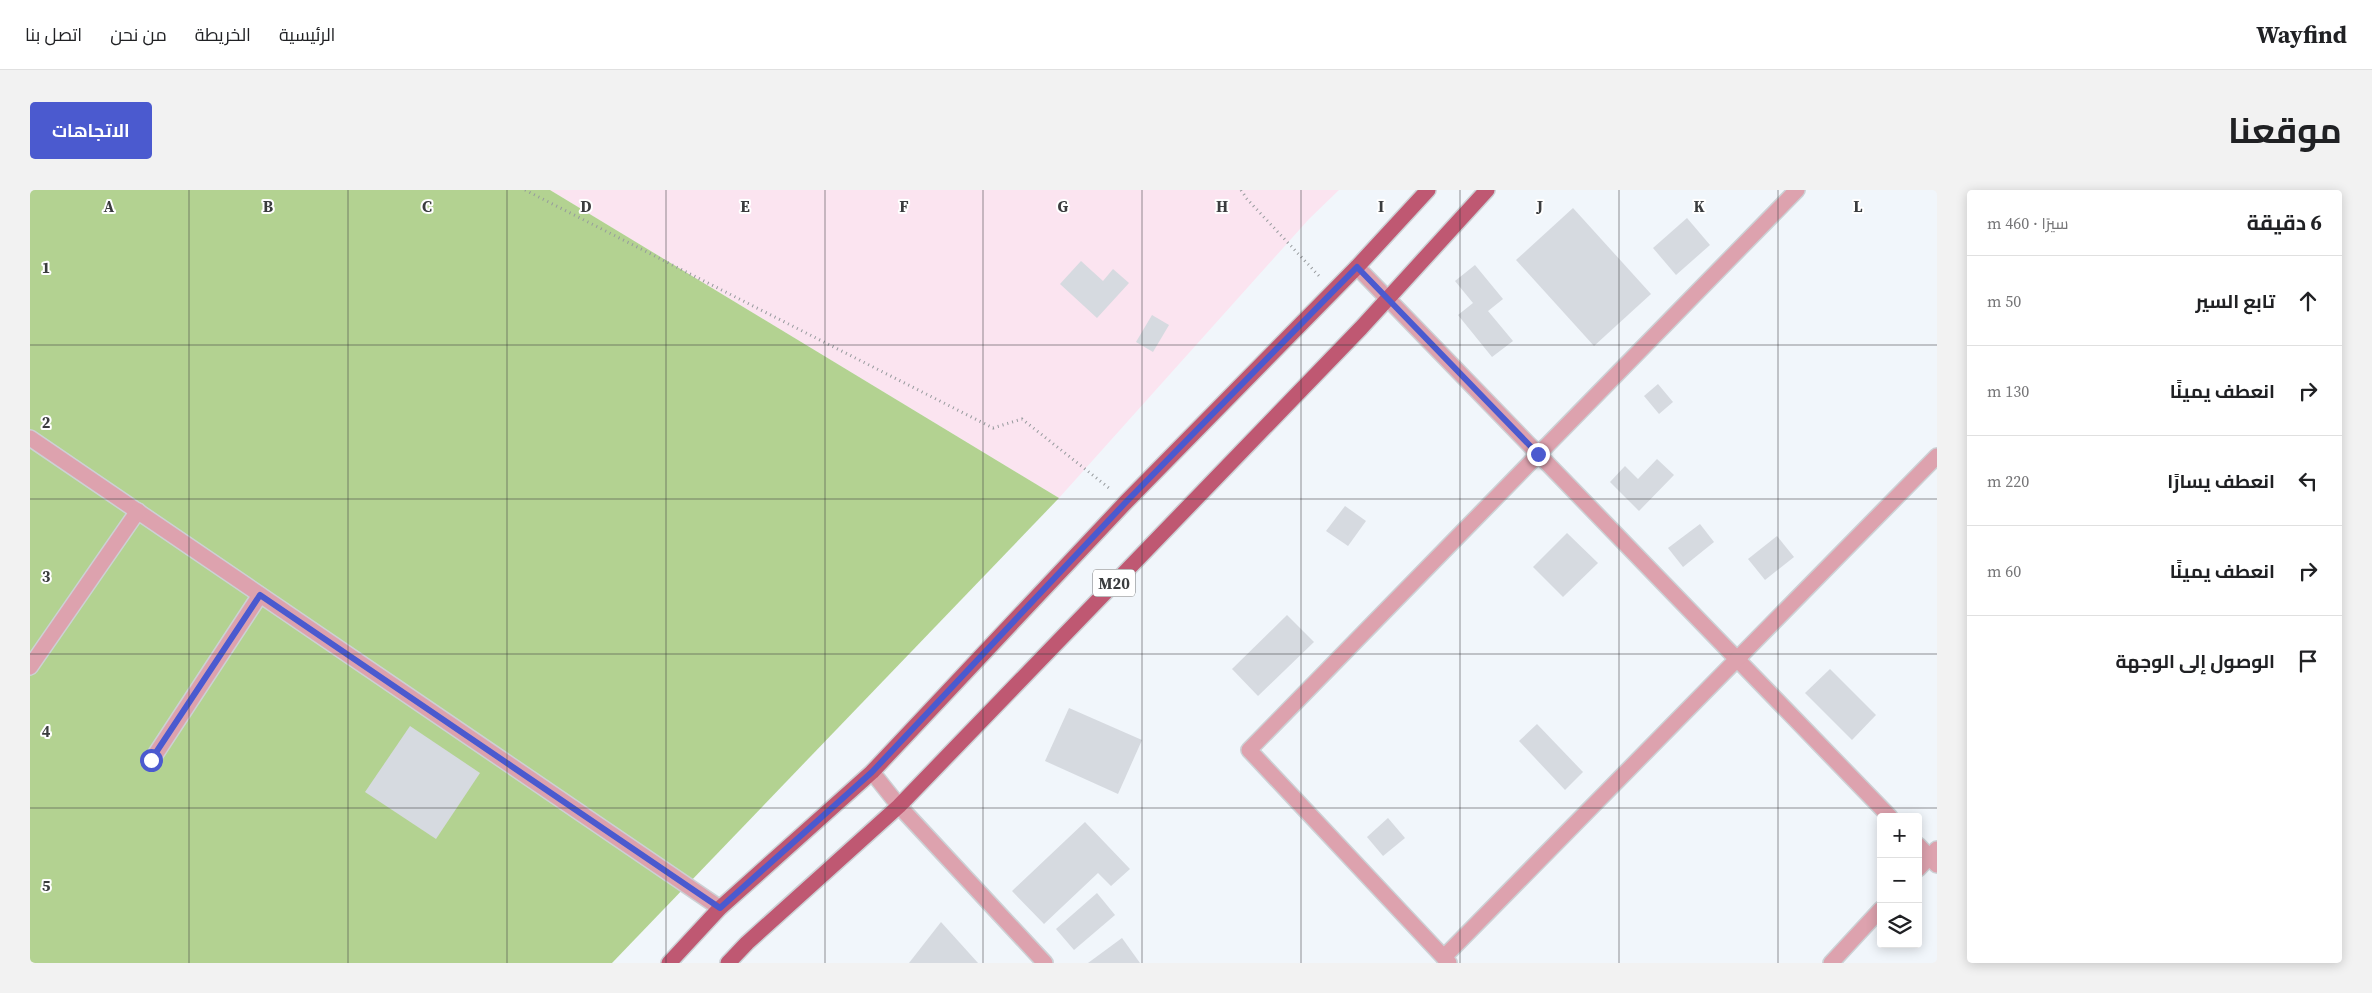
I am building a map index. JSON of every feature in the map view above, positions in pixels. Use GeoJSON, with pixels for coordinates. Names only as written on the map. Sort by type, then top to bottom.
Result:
{"type":"FeatureCollection","features":[{"type":"Feature","properties":{"kind":"main road","name":"M20"},"geometry":{"type":"LineString","coordinates":[[669,963],[720,908],[872,772],[1126,502],[1332,290],[1357,267],[1428,190]]}},
{"type":"Feature","properties":{"kind":"main road","name":"M20"},"geometry":{"type":"LineString","coordinates":[[728,963],[747,943],[899,806],[1387,298],[1487,190]]}},
{"type":"Feature","properties":{"kind":"street"},"geometry":{"type":"LineString","coordinates":[[1797,190],[1249,750],[1446,960],[1736,660],[1937,456]]}},
{"type":"Feature","properties":{"kind":"street"},"geometry":{"type":"LineString","coordinates":[[1357,267],[1886,813]]}},
{"type":"Feature","properties":{"kind":"street"},"geometry":{"type":"LineString","coordinates":[[30,438],[720,908]]}},
{"type":"Feature","properties":{"kind":"street"},"geometry":{"type":"LineString","coordinates":[[30,667],[138,512]]}},
{"type":"Feature","properties":{"kind":"street"},"geometry":{"type":"LineString","coordinates":[[151,760],[260,595]]}},
{"type":"Feature","properties":{"kind":"street"},"geometry":{"type":"LineString","coordinates":[[872,772],[899,806],[1045,963]]}},
{"type":"Feature","properties":{"kind":"street"},"geometry":{"type":"LineString","coordinates":[[1922,848],[1934,857],[1922,866]]}},
{"type":"Feature","properties":{"kind":"street"},"geometry":{"type":"LineString","coordinates":[[1831,963],[1877,913]]}},
{"type":"Feature","properties":{"kind":"path"},"geometry":{"type":"LineString","coordinates":[[525,190],[992,428],[1022,419],[1126,502]]}},
{"type":"Feature","properties":{"kind":"path"},"geometry":{"type":"LineString","coordinates":[[1241,190],[1247,199],[1332,290]]}},
{"type":"Feature","properties":{"kind":"shaded area"},"geometry":{"type":"Polygon","coordinates":[[[550,190],[1339,190],[1309,219],[1059,498],[550,190]]]}},
{"type":"Feature","properties":{"kind":"green space"},"geometry":{"type":"Polygon","coordinates":[[[30,190],[550,190],[1059,498],[612,963],[30,963],[30,190]]]}},
{"type":"Feature","properties":{"kind":"building"},"geometry":{"type":"Polygon","coordinates":[[[1573,208],[1651,294],[1594,346],[1516,260],[1573,208]]]}},
{"type":"Feature","properties":{"kind":"building"},"geometry":{"type":"Polygon","coordinates":[[[1687,218],[1710,245],[1676,275],[1653,248],[1687,218]]]}},
{"type":"Feature","properties":{"kind":"building"},"geometry":{"type":"Polygon","coordinates":[[[1081,261],[1103,281],[1113,269],[1129,283],[1097,318],[1060,284],[1081,261]]]}},
{"type":"Feature","properties":{"kind":"building"},"geometry":{"type":"Polygon","coordinates":[[[1475,265],[1503,299],[1488,311],[1513,341],[1492,357],[1458,315],[1473,303],[1455,281],[1475,265]]]}},
{"type":"Feature","properties":{"kind":"building"},"geometry":{"type":"Polygon","coordinates":[[[1152,315],[1169,325],[1153,352],[1136,342],[1152,315]]]}},
{"type":"Feature","properties":{"kind":"building"},"geometry":{"type":"Polygon","coordinates":[[[1658,384],[1673,402],[1659,414],[1644,396],[1658,384]]]}},
{"type":"Feature","properties":{"kind":"building"},"geometry":{"type":"Polygon","coordinates":[[[1657,459],[1674,475],[1639,511],[1610,482],[1625,466],[1638,479],[1657,459]]]}},
{"type":"Feature","properties":{"kind":"building"},"geometry":{"type":"Polygon","coordinates":[[[1345,506],[1366,521],[1348,546],[1326,531],[1345,506]]]}},
{"type":"Feature","properties":{"kind":"building"},"geometry":{"type":"Polygon","coordinates":[[[1700,524],[1714,542],[1683,567],[1668,548],[1700,524]]]}},
{"type":"Feature","properties":{"kind":"building"},"geometry":{"type":"Polygon","coordinates":[[[1567,533],[1598,563],[1563,597],[1533,567],[1567,533]]]}},
{"type":"Feature","properties":{"kind":"building"},"geometry":{"type":"Polygon","coordinates":[[[1777,536],[1794,557],[1765,580],[1748,559],[1777,536]]]}},
{"type":"Feature","properties":{"kind":"building"},"geometry":{"type":"Polygon","coordinates":[[[1287,615],[1314,642],[1258,696],[1232,669],[1287,615]]]}},
{"type":"Feature","properties":{"kind":"building"},"geometry":{"type":"Polygon","coordinates":[[[1830,669],[1876,715],[1852,740],[1805,693],[1830,669]]]}},
{"type":"Feature","properties":{"kind":"building"},"geometry":{"type":"Polygon","coordinates":[[[1069,708],[1142,740],[1118,794],[1045,761],[1069,708]]]}},
{"type":"Feature","properties":{"kind":"building"},"geometry":{"type":"Polygon","coordinates":[[[1537,724],[1583,772],[1565,790],[1519,741],[1537,724]]]}},
{"type":"Feature","properties":{"kind":"building"},"geometry":{"type":"Polygon","coordinates":[[[410,726],[480,773],[436,839],[365,792],[410,726]]]}},
{"type":"Feature","properties":{"kind":"building"},"geometry":{"type":"Polygon","coordinates":[[[1388,818],[1405,838],[1383,856],[1367,837],[1388,818]]]}},
{"type":"Feature","properties":{"kind":"building"},"geometry":{"type":"Polygon","coordinates":[[[1085,822],[1130,869],[1111,886],[1098,873],[1044,924],[1012,891],[1085,822]]]}},
{"type":"Feature","properties":{"kind":"building"},"geometry":{"type":"Polygon","coordinates":[[[1097,893],[1115,915],[1074,950],[1056,929],[1097,893]]]}},
{"type":"Feature","properties":{"kind":"building"},"geometry":{"type":"Polygon","coordinates":[[[941,922],[978,963],[909,963],[941,922]]]}},
{"type":"Feature","properties":{"kind":"building"},"geometry":{"type":"Polygon","coordinates":[[[1122,938],[1140,963],[1088,963],[1122,938]]]}},
{"type":"Feature","properties":{"kind":"route"},"geometry":{"type":"LineString","coordinates":[[151,760],[260,595],[720,908],[872,772],[1126,502],[1332,290],[1357,267],[1538,454]]}}]}
